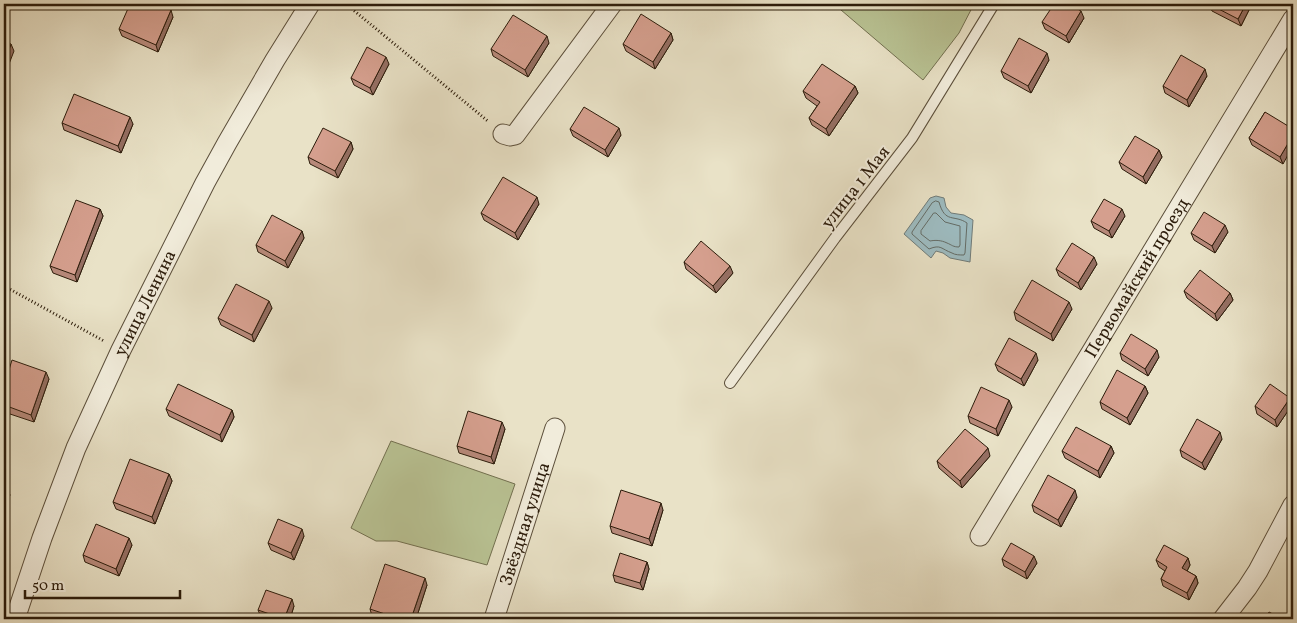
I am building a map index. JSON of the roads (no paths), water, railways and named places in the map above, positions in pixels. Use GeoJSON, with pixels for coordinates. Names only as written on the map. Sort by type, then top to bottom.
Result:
{"type":"FeatureCollection","features":[{"type":"Feature","properties":{"kind":"street","name":"улица Ленина"},"geometry":{"type":"LineString","coordinates":[[15,619],[42,538],[76,448],[121,350],[227,142],[310,4]]}},
{"type":"Feature","properties":{"kind":"street"},"geometry":{"type":"LineString","coordinates":[[503,134],[515,135],[612,4]]}},
{"type":"Feature","properties":{"kind":"street","name":"Первомайский проезд"},"geometry":{"type":"LineString","coordinates":[[980,536],[1293,19]]}},
{"type":"Feature","properties":{"kind":"street","name":"Звёздная улица"},"geometry":{"type":"LineString","coordinates":[[494,619],[555,428]]}},
{"type":"Feature","properties":{"kind":"street"},"geometry":{"type":"LineString","coordinates":[[1223,619],[1248,588],[1293,505]]}},
{"type":"Feature","properties":{"kind":"lane","name":"улица 1 Мая"},"geometry":{"type":"LineString","coordinates":[[730,382],[835,238],[912,138],[994,4]]}},
{"type":"Feature","properties":{"kind":"water"},"geometry":{"type":"Polygon","coordinates":[[[936,196],[944,198],[946,207],[951,213],[964,215],[973,220],[970,262],[950,258],[936,251],[931,258],[904,234],[930,198],[936,196]]]}}]}
